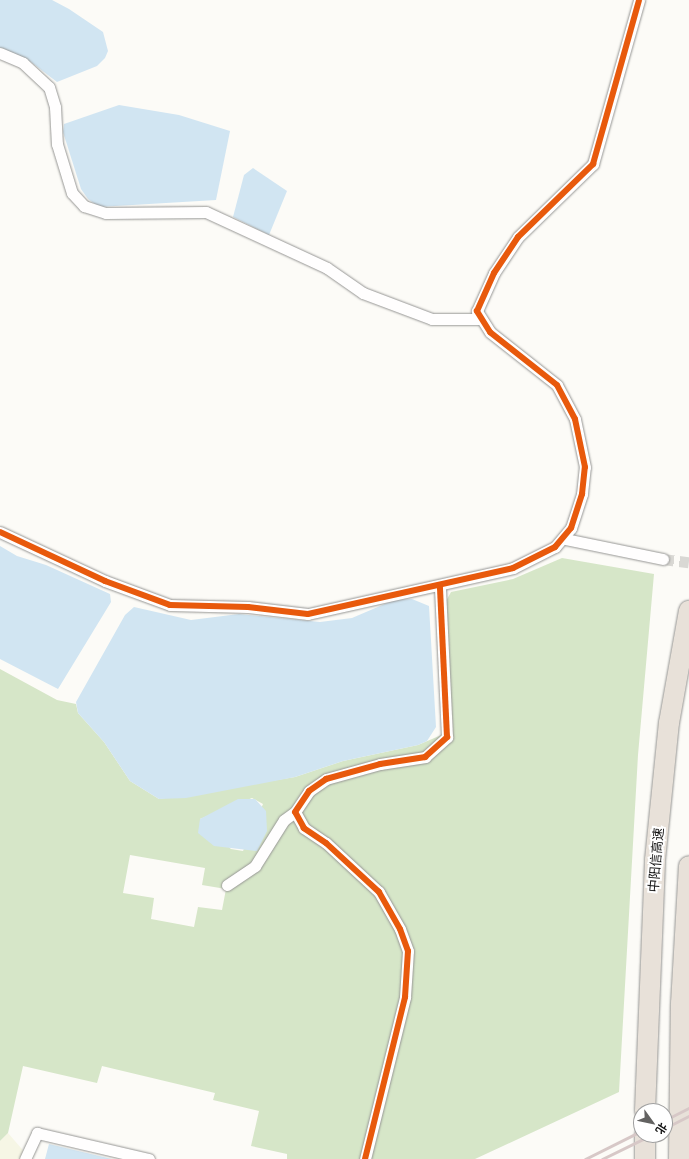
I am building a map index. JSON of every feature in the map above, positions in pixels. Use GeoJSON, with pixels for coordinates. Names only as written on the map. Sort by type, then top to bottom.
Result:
{"type":"FeatureCollection","features":[{"type":"Feature","properties":{"kind":"highway","name":"中阳信高速"},"geometry":{"type":"LineString","coordinates":[[645,1103],[655,860],[668,723],[689,611]]}},
{"type":"Feature","properties":{"kind":"highway"},"geometry":{"type":"LineString","coordinates":[[679,1159],[681,1004],[689,866]]}},
{"type":"Feature","properties":{"kind":"highway"},"geometry":{"type":"LineString","coordinates":[[645,1143],[645,1159]]}},
{"type":"Feature","properties":{"kind":"street"},"geometry":{"type":"LineString","coordinates":[[0,532],[105,581],[181,607],[248,607],[316,614],[440,586],[526,564],[565,539],[580,508],[584,476],[575,419],[557,384],[490,332],[480,319],[477,310],[483,294],[518,237],[593,164],[640,0]]}},
{"type":"Feature","properties":{"kind":"street"},"geometry":{"type":"LineString","coordinates":[[0,53],[23,63],[49,87],[55,107],[57,144],[72,192],[84,206],[106,214],[206,212],[327,268],[363,292],[432,318],[480,319]]}},
{"type":"Feature","properties":{"kind":"street"},"geometry":{"type":"LineString","coordinates":[[565,539],[663,559]]}},
{"type":"Feature","properties":{"kind":"street"},"geometry":{"type":"LineString","coordinates":[[227,885],[255,866],[284,820],[296,812],[309,791],[326,779],[425,757],[447,737],[440,586]]}},
{"type":"Feature","properties":{"kind":"street"},"geometry":{"type":"LineString","coordinates":[[296,812],[304,828],[326,843],[376,889],[400,929],[408,951],[405,997],[365,1159]]}},
{"type":"Feature","properties":{"kind":"street"},"geometry":{"type":"LineString","coordinates":[[24,1159],[37,1133],[149,1159]]}},
{"type":"Feature","properties":{"kind":"green space"},"geometry":{"type":"Polygon","coordinates":[[[562,558],[654,574],[638,755],[619,1092],[475,1159],[287,1159],[287,1154],[251,1146],[259,1111],[213,1100],[215,1093],[102,1066],[97,1083],[23,1066],[8,1133],[0,1141],[0,669],[57,700],[76,704],[78,713],[104,742],[130,781],[159,799],[295,777],[343,761],[418,745],[453,730],[445,603],[451,592],[513,579],[562,558]],[[252,798],[200,819],[231,849],[243,851],[263,804],[252,798]],[[130,855],[123,893],[154,898],[151,919],[194,927],[198,907],[222,910],[226,889],[202,885],[205,868],[130,855]]]}},
{"type":"Feature","properties":{"kind":"green space"},"geometry":{"type":"Polygon","coordinates":[[[8,1133],[28,1156],[28,1159],[0,1159],[0,1141],[8,1133]]]}},
{"type":"Feature","properties":{"kind":"water"},"geometry":{"type":"Polygon","coordinates":[[[0,0],[52,0],[69,9],[103,32],[108,51],[105,58],[97,66],[57,82],[31,62],[0,49],[0,0]]]}},
{"type":"Feature","properties":{"kind":"water"},"geometry":{"type":"Polygon","coordinates":[[[119,105],[179,115],[230,131],[216,200],[99,207],[88,199],[81,189],[63,132],[64,124],[119,105]]]}},
{"type":"Feature","properties":{"kind":"water"},"geometry":{"type":"Polygon","coordinates":[[[253,168],[287,191],[269,235],[233,217],[244,175],[253,168]]]}},
{"type":"Feature","properties":{"kind":"water"},"geometry":{"type":"Polygon","coordinates":[[[0,546],[17,556],[46,565],[110,594],[111,602],[58,689],[0,659],[0,546]]]}},
{"type":"Feature","properties":{"kind":"water"},"geometry":{"type":"Polygon","coordinates":[[[412,599],[429,606],[436,727],[427,741],[418,745],[343,761],[295,777],[186,798],[159,799],[130,781],[104,742],[78,713],[76,702],[125,615],[134,607],[191,620],[239,614],[320,622],[352,618],[394,600],[412,599]]]}},
{"type":"Feature","properties":{"kind":"water"},"geometry":{"type":"Polygon","coordinates":[[[238,799],[255,799],[266,811],[267,831],[257,851],[214,846],[198,833],[200,819],[238,799]]]}},
{"type":"Feature","properties":{"kind":"water"},"geometry":{"type":"Polygon","coordinates":[[[49,1144],[112,1159],[45,1159],[49,1144]]]}},
{"type":"Feature","properties":{"kind":"tunnel"},"geometry":{"type":"LineString","coordinates":[[663,559],[689,562]]}},
{"type":"Feature","properties":{"kind":"railway"},"geometry":{"type":"LineString","coordinates":[[673,1116],[689,1108]]}},
{"type":"Feature","properties":{"kind":"railway"},"geometry":{"type":"LineString","coordinates":[[673,1124],[689,1116]]}},
{"type":"Feature","properties":{"kind":"railway"},"geometry":{"type":"LineString","coordinates":[[585,1159],[633,1135]]}},
{"type":"Feature","properties":{"kind":"railway"},"geometry":{"type":"LineString","coordinates":[[602,1159],[635,1143]]}},
{"type":"Feature","properties":{"kind":"cycle path"},"geometry":{"type":"LineString","coordinates":[[0,532],[105,581],[170,605],[248,607],[308,614],[513,568],[555,547],[571,528],[582,494],[585,467],[575,419],[557,385],[490,332],[477,311],[494,273],[518,237],[593,164],[639,0]]}},
{"type":"Feature","properties":{"kind":"cycle path"},"geometry":{"type":"LineString","coordinates":[[365,1159],[405,997],[408,951],[400,929],[379,892],[326,843],[304,828],[295,812],[309,791],[326,779],[380,764],[425,757],[447,737],[440,586]]}}]}
